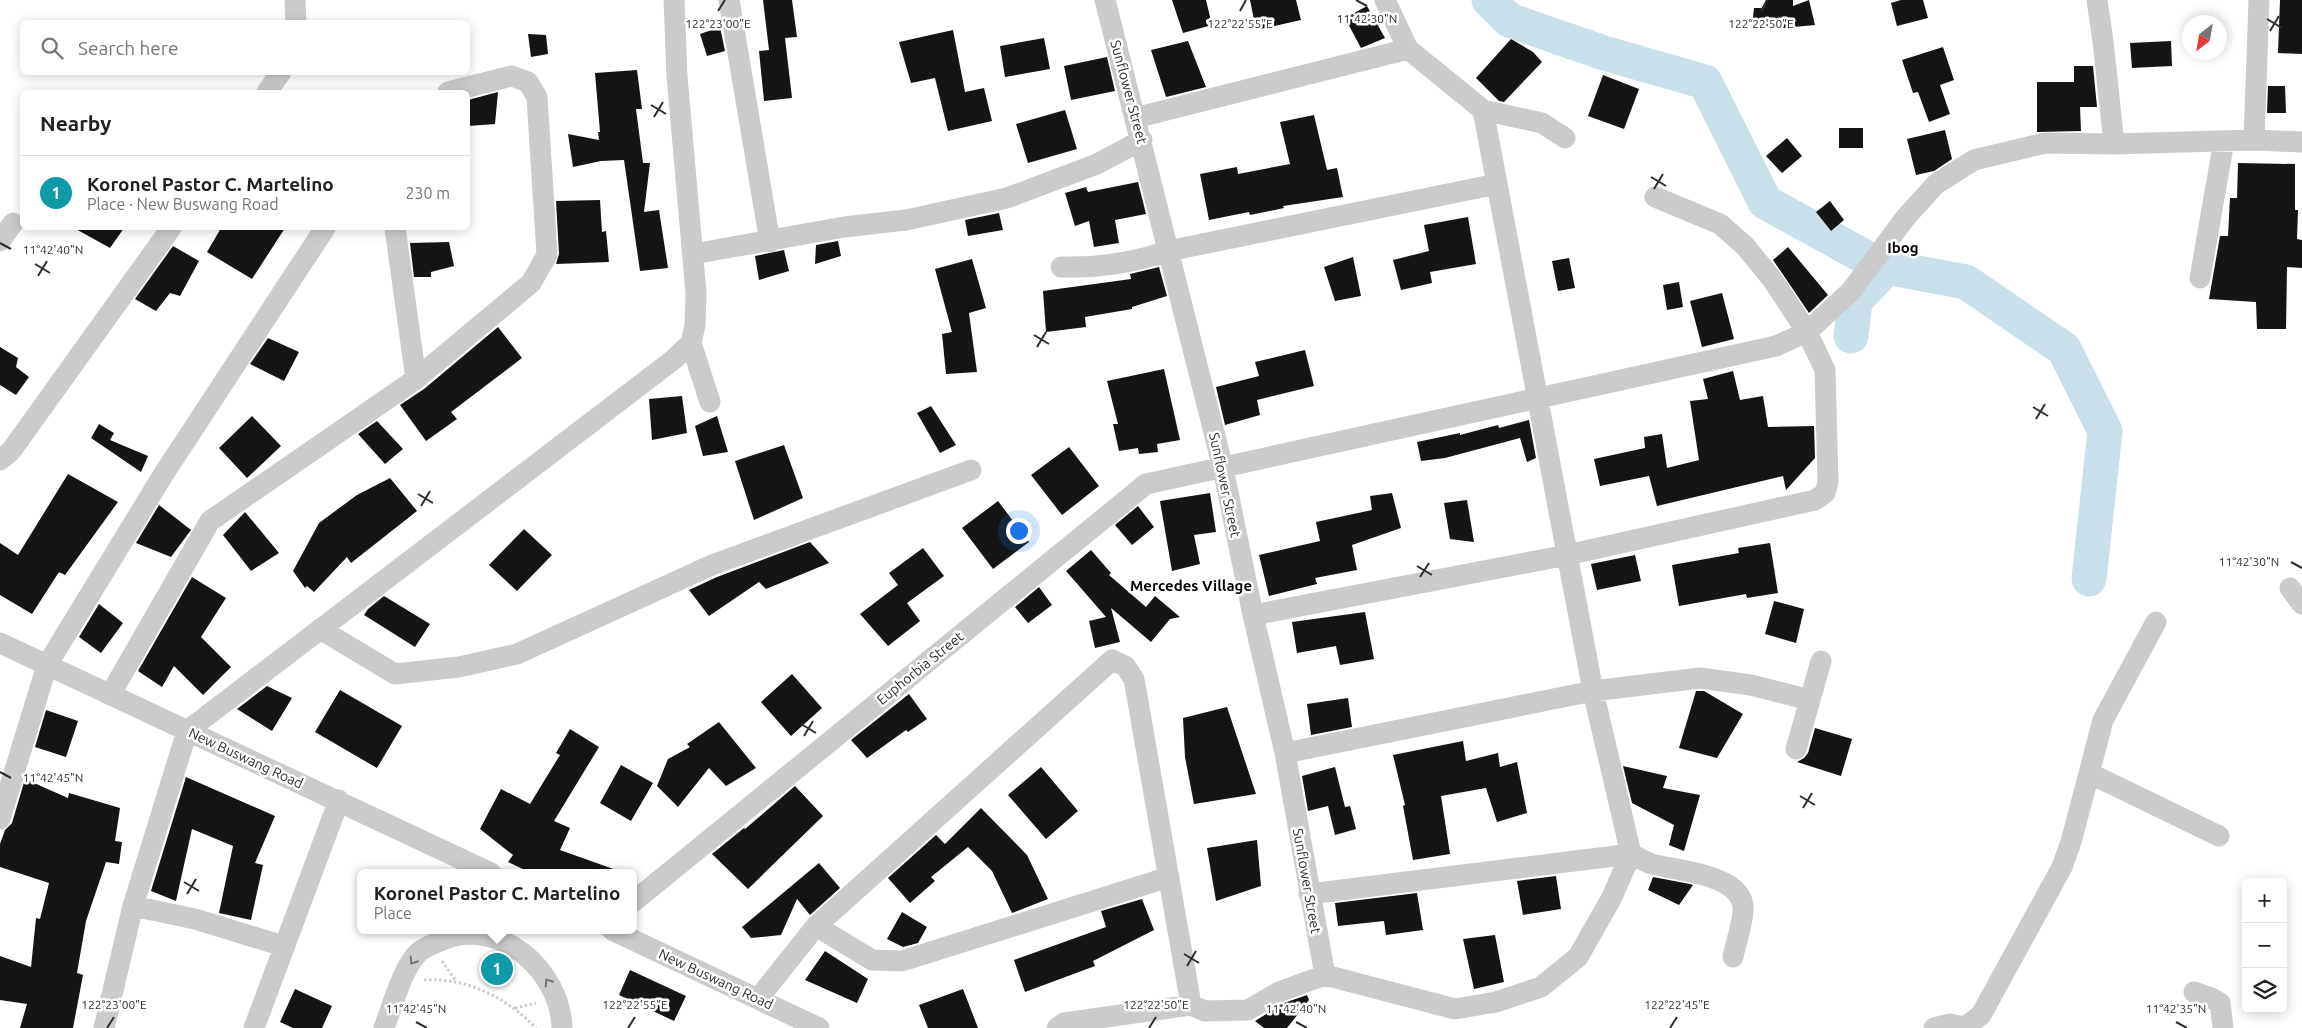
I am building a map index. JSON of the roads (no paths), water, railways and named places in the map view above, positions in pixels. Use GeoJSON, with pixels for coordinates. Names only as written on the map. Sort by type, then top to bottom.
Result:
{"type":"FeatureCollection","features":[{"type":"Feature","properties":{"kind":"street"},"geometry":{"type":"LineString","coordinates":[[295,0],[296,20]]}},
{"type":"Feature","properties":{"kind":"street"},"geometry":{"type":"LineString","coordinates":[[674,0],[677,76],[693,254],[695,325],[691,343],[710,402]]}},
{"type":"Feature","properties":{"kind":"street"},"geometry":{"type":"LineString","coordinates":[[729,0],[770,242]]}},
{"type":"Feature","properties":{"kind":"street","name":"Sunflower Street"},"geometry":{"type":"LineString","coordinates":[[1105,0],[1142,140],[1223,468],[1253,616],[1285,753],[1325,975]]}},
{"type":"Feature","properties":{"kind":"street"},"geometry":{"type":"LineString","coordinates":[[1385,0],[1408,49],[1483,110],[1542,123],[1565,138]]}},
{"type":"Feature","properties":{"kind":"street"},"geometry":{"type":"LineString","coordinates":[[2097,0],[2104,40],[2114,144]]}},
{"type":"Feature","properties":{"kind":"street"},"geometry":{"type":"LineString","coordinates":[[2254,140],[2259,0]]}},
{"type":"Feature","properties":{"kind":"street"},"geometry":{"type":"LineString","coordinates":[[1135,118],[1408,49]]}},
{"type":"Feature","properties":{"kind":"street"},"geometry":{"type":"LineString","coordinates":[[268,90],[279,75]]}},
{"type":"Feature","properties":{"kind":"street"},"geometry":{"type":"LineString","coordinates":[[110,695],[210,521],[416,379],[531,283],[547,255],[536,97],[528,82],[512,76],[456,90]]}},
{"type":"Feature","properties":{"kind":"street"},"geometry":{"type":"LineString","coordinates":[[1057,1028],[1064,1023],[1191,1005],[1204,1012],[1248,1010],[1279,992],[1325,975],[1455,1008],[1496,1002],[1541,987],[1578,957],[1610,899],[1631,854],[1592,691],[1483,110]]}},
{"type":"Feature","properties":{"kind":"street"},"geometry":{"type":"LineString","coordinates":[[693,254],[770,242],[844,227],[906,220],[1007,198],[1098,164],[1142,140]]}},
{"type":"Feature","properties":{"kind":"street","name":"Euphorbia Street"},"geometry":{"type":"LineString","coordinates":[[637,899],[1146,484],[1776,346],[1807,332],[1851,291],[1906,217],[1936,184],[1974,160],[2045,143],[2114,144],[2254,140],[2302,142]]}},
{"type":"Feature","properties":{"kind":"street"},"geometry":{"type":"LineString","coordinates":[[2200,278],[2224,141]]}},
{"type":"Feature","properties":{"kind":"street"},"geometry":{"type":"LineString","coordinates":[[1061,267],[1084,268],[1123,264],[1168,251],[1497,184]]}},
{"type":"Feature","properties":{"kind":"street"},"geometry":{"type":"LineString","coordinates":[[1253,616],[1567,554],[1815,500],[1825,493],[1828,482],[1825,370],[1807,332],[1772,279],[1745,246],[1726,229],[1720,224],[1655,197]]}},
{"type":"Feature","properties":{"kind":"street"},"geometry":{"type":"LineString","coordinates":[[0,241],[13,223]]}},
{"type":"Feature","properties":{"kind":"street"},"geometry":{"type":"LineString","coordinates":[[0,460],[11,451],[170,230]]}},
{"type":"Feature","properties":{"kind":"street"},"geometry":{"type":"LineString","coordinates":[[1,813],[48,665],[162,475],[325,230]]}},
{"type":"Feature","properties":{"kind":"street"},"geometry":{"type":"LineString","coordinates":[[395,230],[416,379]]}},
{"type":"Feature","properties":{"kind":"street"},"geometry":{"type":"LineString","coordinates":[[104,1028],[133,906],[186,731],[673,360],[691,343]]}},
{"type":"Feature","properties":{"kind":"street"},"geometry":{"type":"LineString","coordinates":[[320,629],[395,674],[459,667],[516,654],[712,565],[971,470]]}},
{"type":"Feature","properties":{"kind":"street"},"geometry":{"type":"LineString","coordinates":[[1934,1028],[1950,1024],[1965,1026],[1981,1015],[2062,867],[2071,842],[2103,720],[2156,622]]}},
{"type":"Feature","properties":{"kind":"street","name":"New Buswang Road"},"geometry":{"type":"LineString","coordinates":[[0,643],[483,869]]}},
{"type":"Feature","properties":{"kind":"street"},"geometry":{"type":"LineString","coordinates":[[758,999],[816,926],[1112,660],[1125,666],[1134,679],[1191,1005]]}},
{"type":"Feature","properties":{"kind":"street"},"geometry":{"type":"LineString","coordinates":[[1796,749],[1821,661]]}},
{"type":"Feature","properties":{"kind":"street"},"geometry":{"type":"LineString","coordinates":[[1285,753],[1592,691],[1700,678],[1751,685],[1810,700]]}},
{"type":"Feature","properties":{"kind":"street"},"geometry":{"type":"LineString","coordinates":[[2089,774],[2218,836]]}},
{"type":"Feature","properties":{"kind":"street"},"geometry":{"type":"LineString","coordinates":[[254,1028],[338,800]]}},
{"type":"Feature","properties":{"kind":"street"},"geometry":{"type":"LineString","coordinates":[[1309,894],[1631,854],[1650,864],[1724,882],[1735,889],[1742,899],[1744,911],[1733,957]]}},
{"type":"Feature","properties":{"kind":"street"},"geometry":{"type":"LineString","coordinates":[[816,926],[872,960],[902,961],[1169,877]]}},
{"type":"Feature","properties":{"kind":"street"},"geometry":{"type":"LineString","coordinates":[[133,906],[195,919],[283,946]]}},
{"type":"Feature","properties":{"kind":"street"},"geometry":{"type":"LineString","coordinates":[[384,1028],[402,984],[419,952],[449,936],[461,934]]}},
{"type":"Feature","properties":{"kind":"street"},"geometry":{"type":"LineString","coordinates":[[477,934],[510,936],[547,980],[562,1012],[562,1028]]}},
{"type":"Feature","properties":{"kind":"street","name":"New Buswang Road"},"geometry":{"type":"LineString","coordinates":[[620,934],[820,1028]]}},
{"type":"Feature","properties":{"kind":"street"},"geometry":{"type":"LineString","coordinates":[[2194,992],[2220,1003],[2223,1028]]}},
{"type":"Feature","properties":{"kind":"waterway"},"geometry":{"type":"LineString","coordinates":[[1489,0],[1509,20],[1604,53],[1705,82],[1765,202],[1865,257]]}},
{"type":"Feature","properties":{"kind":"waterway"},"geometry":{"type":"LineString","coordinates":[[1881,266],[1966,282],[2064,349],[2105,431],[2089,579]]}},
{"type":"Feature","properties":{"kind":"waterway"},"geometry":{"type":"LineString","coordinates":[[1851,336],[1855,301],[1887,267]]}},
{"type":"Feature","properties":{"kind":"place","name":"Koronel Pastor C. Martelino"},"geometry":{"type":"Point","coordinates":[497,969]}},
{"type":"Feature","properties":{"kind":"district","name":"Ibog"},"geometry":{"type":"Point","coordinates":[1903,248]}},
{"type":"Feature","properties":{"kind":"district","name":"Mercedes Village"},"geometry":{"type":"Point","coordinates":[1191,586]}}]}
